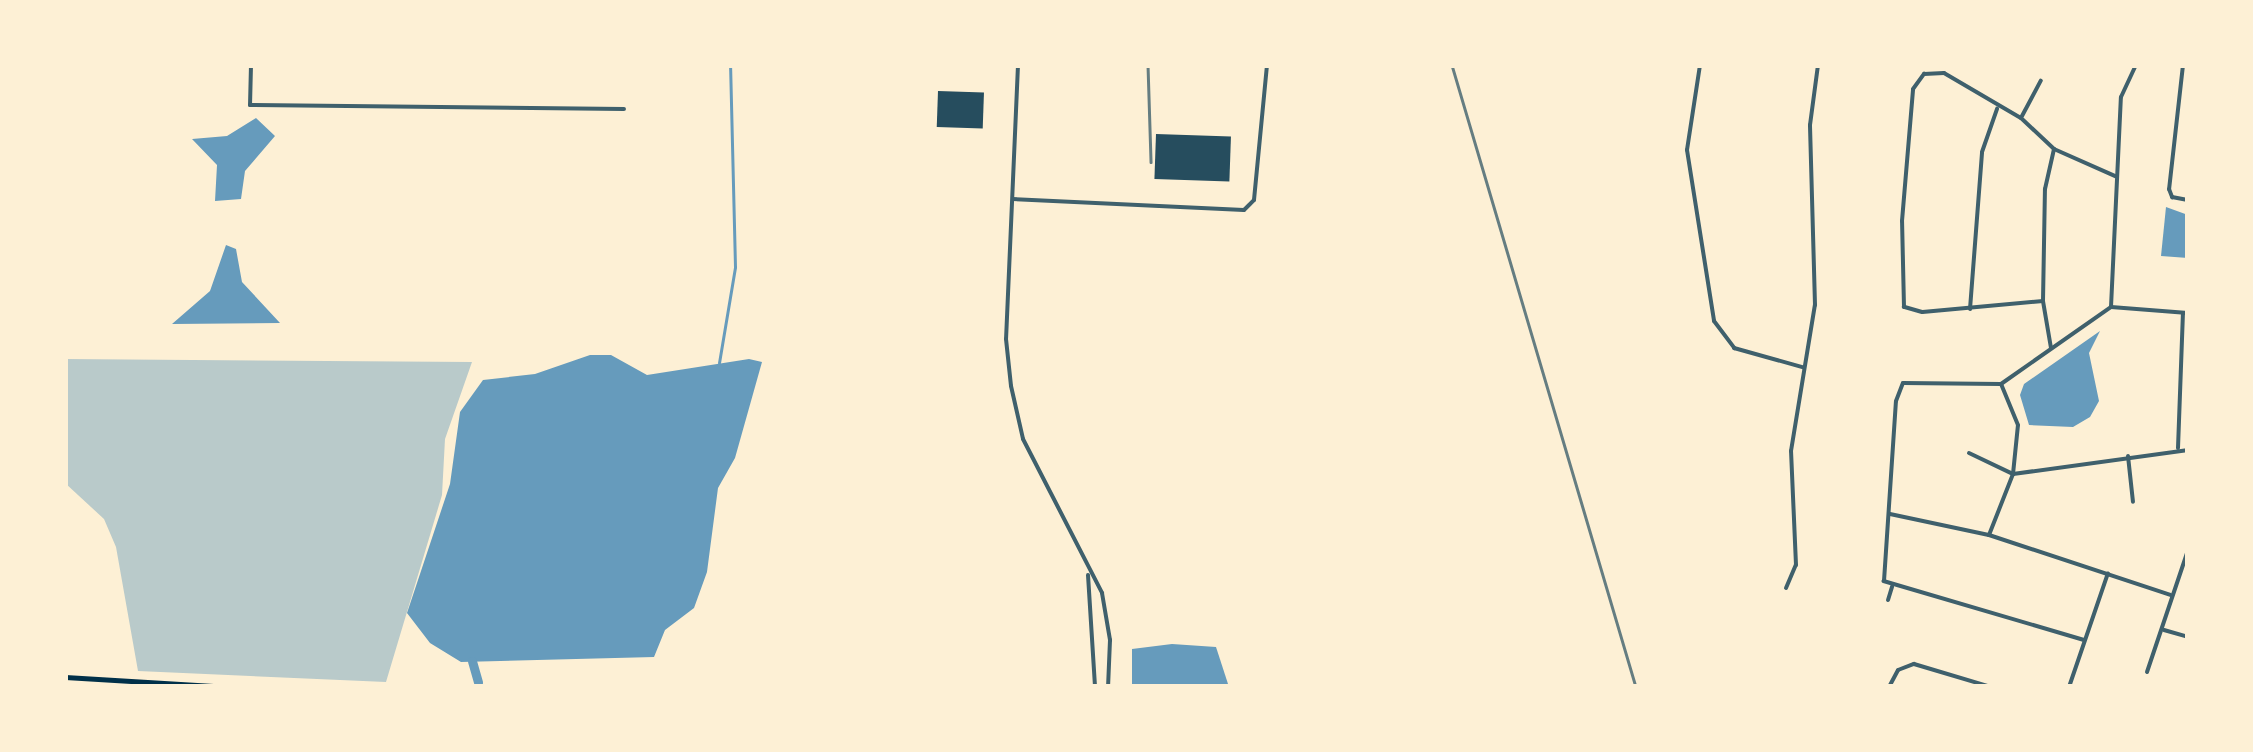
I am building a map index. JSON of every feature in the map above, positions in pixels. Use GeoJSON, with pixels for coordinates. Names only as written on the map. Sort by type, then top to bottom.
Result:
{"type":"FeatureCollection","features":[{"type":"Feature","properties":{"kind":"main road"},"geometry":{"type":"LineString","coordinates":[[65,676],[230,687]]}},
{"type":"Feature","properties":{"kind":"street"},"geometry":{"type":"LineString","coordinates":[[251,65],[250,106],[624,109]]}},
{"type":"Feature","properties":{"kind":"street"},"geometry":{"type":"LineString","coordinates":[[1018,65],[1006,339],[1011,386],[1023,439],[1108,617],[1108,687]]}},
{"type":"Feature","properties":{"kind":"street"},"geometry":{"type":"LineString","coordinates":[[1012,199],[1244,210],[1254,200],[1267,65]]}},
{"type":"Feature","properties":{"kind":"street"},"geometry":{"type":"LineString","coordinates":[[1700,65],[1687,150],[1714,321],[1734,348],[1803,366]]}},
{"type":"Feature","properties":{"kind":"street"},"geometry":{"type":"LineString","coordinates":[[1786,588],[1796,565],[1791,451],[1815,305],[1810,125],[1818,65]]}},
{"type":"Feature","properties":{"kind":"street"},"geometry":{"type":"LineString","coordinates":[[2111,308],[2120,97],[2136,65]]}},
{"type":"Feature","properties":{"kind":"street"},"geometry":{"type":"LineString","coordinates":[[2183,65],[2169,189],[2172,197],[2188,200]]}},
{"type":"Feature","properties":{"kind":"street"},"geometry":{"type":"LineString","coordinates":[[2043,301],[1970,310],[1904,307],[1913,89],[1924,74],[1944,73],[1998,109],[2021,118],[2054,149],[2115,176]]}},
{"type":"Feature","properties":{"kind":"street"},"geometry":{"type":"LineString","coordinates":[[2021,118],[2041,80]]}},
{"type":"Feature","properties":{"kind":"street"},"geometry":{"type":"LineString","coordinates":[[1970,310],[1982,152],[1998,109]]}},
{"type":"Feature","properties":{"kind":"street"},"geometry":{"type":"LineString","coordinates":[[2052,349],[2043,301],[2045,189],[2054,149]]}},
{"type":"Feature","properties":{"kind":"street"},"geometry":{"type":"LineString","coordinates":[[2084,640],[1943,594],[1892,587],[1884,581],[1896,401],[1903,383],[2000,384],[2111,308],[2186,313],[2178,449]]}},
{"type":"Feature","properties":{"kind":"street"},"geometry":{"type":"LineString","coordinates":[[1990,535],[2012,474],[2018,425],[2000,384]]}},
{"type":"Feature","properties":{"kind":"street"},"geometry":{"type":"LineString","coordinates":[[1969,453],[2012,474],[2188,450]]}},
{"type":"Feature","properties":{"kind":"street"},"geometry":{"type":"LineString","coordinates":[[2128,456],[2133,502]]}},
{"type":"Feature","properties":{"kind":"street"},"geometry":{"type":"LineString","coordinates":[[1890,514],[1990,535],[2170,595]]}},
{"type":"Feature","properties":{"kind":"street"},"geometry":{"type":"LineString","coordinates":[[2147,672],[2188,550]]}},
{"type":"Feature","properties":{"kind":"street"},"geometry":{"type":"LineString","coordinates":[[2070,687],[2108,573]]}},
{"type":"Feature","properties":{"kind":"street"},"geometry":{"type":"LineString","coordinates":[[1088,575],[1095,687]]}},
{"type":"Feature","properties":{"kind":"street"},"geometry":{"type":"LineString","coordinates":[[1888,600],[1892,587]]}},
{"type":"Feature","properties":{"kind":"street"},"geometry":{"type":"LineString","coordinates":[[2162,630],[2188,637]]}},
{"type":"Feature","properties":{"kind":"street"},"geometry":{"type":"LineString","coordinates":[[1889,687],[1898,670],[1914,664],[1992,687]]}},
{"type":"Feature","properties":{"kind":"shaded area"},"geometry":{"type":"Polygon","coordinates":[[[65,359],[472,362],[445,439],[442,495],[386,682],[138,671],[116,547],[104,519],[65,483],[65,359]]]}},
{"type":"Feature","properties":{"kind":"water"},"geometry":{"type":"Polygon","coordinates":[[[256,118],[275,136],[245,171],[241,199],[215,201],[217,165],[192,139],[227,136],[256,118]]]}},
{"type":"Feature","properties":{"kind":"water"},"geometry":{"type":"Polygon","coordinates":[[[2166,207],[2188,215],[2188,258],[2161,256],[2166,207]]]}},
{"type":"Feature","properties":{"kind":"water"},"geometry":{"type":"Polygon","coordinates":[[[226,245],[236,249],[242,282],[280,323],[172,324],[210,291],[226,245]]]}},
{"type":"Feature","properties":{"kind":"water"},"geometry":{"type":"Polygon","coordinates":[[[2100,331],[2089,353],[2099,401],[2090,417],[2073,427],[2029,425],[2020,395],[2024,384],[2100,331]]]}},
{"type":"Feature","properties":{"kind":"water"},"geometry":{"type":"Polygon","coordinates":[[[590,355],[611,355],[647,375],[749,359],[762,362],[735,458],[718,488],[707,572],[694,608],[665,630],[654,657],[461,662],[430,643],[407,613],[450,484],[460,412],[483,380],[535,374],[590,355]]]}},
{"type":"Feature","properties":{"kind":"water"},"geometry":{"type":"Polygon","coordinates":[[[1172,644],[1216,647],[1229,687],[1132,687],[1132,649],[1172,644]]]}},
{"type":"Feature","properties":{"kind":"building"},"geometry":{"type":"Polygon","coordinates":[[[938,91],[984,93],[983,129],[937,127],[938,91]]]}},
{"type":"Feature","properties":{"kind":"building"},"geometry":{"type":"Polygon","coordinates":[[[1156,134],[1231,137],[1229,182],[1154,179],[1156,134]]]}},
{"type":"Feature","properties":{"kind":"waterway"},"geometry":{"type":"LineString","coordinates":[[719,363],[735,267],[730,65]]}},
{"type":"Feature","properties":{"kind":"waterway"},"geometry":{"type":"LineString","coordinates":[[472,661],[478,682]]}},
{"type":"Feature","properties":{"kind":"railway"},"geometry":{"type":"LineString","coordinates":[[1148,65],[1151,162]]}},
{"type":"Feature","properties":{"kind":"railway"},"geometry":{"type":"LineString","coordinates":[[1452,65],[1636,687]]}}]}
